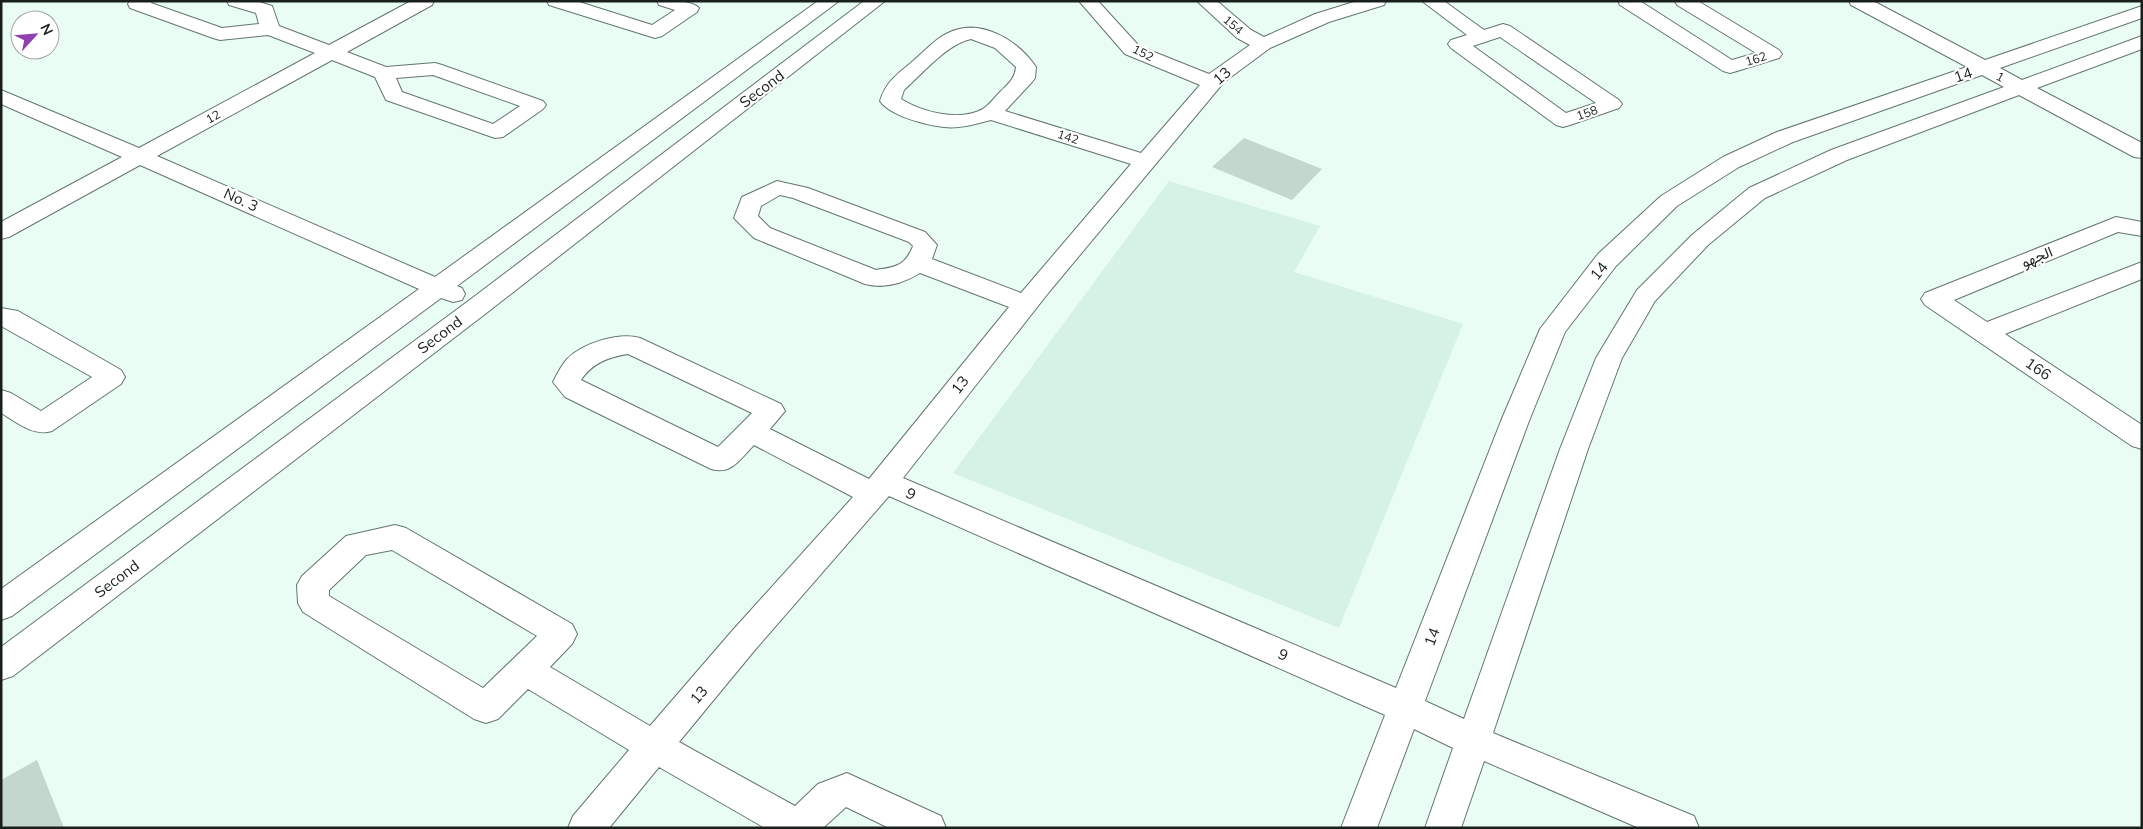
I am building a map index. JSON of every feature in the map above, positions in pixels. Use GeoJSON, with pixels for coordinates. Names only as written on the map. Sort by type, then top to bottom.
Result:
{"type":"FeatureCollection","features":[{"type":"Feature","properties":{"kind":"street"},"geometry":{"type":"LineString","coordinates":[[143,1],[137,4],[220,34],[270,29],[384,74],[435,69],[536,105],[494,132],[393,96],[384,74]]}},
{"type":"Feature","properties":{"kind":"street"},"geometry":{"type":"LineString","coordinates":[[236,1],[265,10],[270,29]]}},
{"type":"Feature","properties":{"kind":"street","name":"12"},"geometry":{"type":"LineString","coordinates":[[1,232],[425,1]]}},
{"type":"Feature","properties":{"kind":"street"},"geometry":{"type":"LineString","coordinates":[[556,1],[655,32],[690,8],[666,1]]}},
{"type":"Feature","properties":{"kind":"street","name":"Second"},"geometry":{"type":"LineString","coordinates":[[1,607],[440,288],[830,1]]}},
{"type":"Feature","properties":{"kind":"street","name":"Second"},"geometry":{"type":"LineString","coordinates":[[1,666],[480,305],[876,1]]}},
{"type":"Feature","properties":{"kind":"street","name":"152"},"geometry":{"type":"LineString","coordinates":[[1088,1],[1132,50],[1213,83]]}},
{"type":"Feature","properties":{"kind":"street","name":"154"},"geometry":{"type":"LineString","coordinates":[[1206,1],[1244,34],[1263,44]]}},
{"type":"Feature","properties":{"kind":"street","name":"13"},"geometry":{"type":"LineString","coordinates":[[586,828],[743,641],[879,488],[1025,304],[1213,83],[1263,44],[1322,18],[1377,1]]}},
{"type":"Feature","properties":{"kind":"street"},"geometry":{"type":"LineString","coordinates":[[1431,1],[1481,36]]}},
{"type":"Feature","properties":{"kind":"street","name":"162"},"geometry":{"type":"LineString","coordinates":[[1627,1],[1730,67],[1772,54],[1684,1]]}},
{"type":"Feature","properties":{"kind":"street","name":"1"},"geometry":{"type":"LineString","coordinates":[[1858,1],[2142,152]]}},
{"type":"Feature","properties":{"kind":"street","name":"14"},"geometry":{"type":"LineString","coordinates":[[1359,828],[1511,430],[1553,329],[1607,260],[1669,201],[1731,162],[1793,134],[2142,12]]}},
{"type":"Feature","properties":{"kind":"street","name":"158"},"geometry":{"type":"LineString","coordinates":[[1503,30],[1612,104],[1563,121],[1458,44],[1481,36],[1503,30]]}},
{"type":"Feature","properties":{"kind":"street"},"geometry":{"type":"LineString","coordinates":[[971,33],[997,40],[1012,49],[1026,67],[1024,78],[991,113],[946,121],[908,112],[890,101],[894,88],[943,45],[954,37],[971,33]]}},
{"type":"Feature","properties":{"kind":"street","name":"14"},"geometry":{"type":"LineString","coordinates":[[1443,828],[1571,458],[1609,358],[1646,296],[1700,240],[1757,193],[1839,156],[2142,42]]}},
{"type":"Feature","properties":{"kind":"street","name":"No. 3"},"geometry":{"type":"LineString","coordinates":[[1,96],[480,305]]}},
{"type":"Feature","properties":{"kind":"street","name":"142"},"geometry":{"type":"LineString","coordinates":[[991,113],[1146,162]]}},
{"type":"Feature","properties":{"kind":"street"},"geometry":{"type":"LineString","coordinates":[[777,188],[800,193],[917,237],[925,245],[918,263],[899,275],[874,278],[762,233],[746,218],[750,202],[777,188]]}},
{"type":"Feature","properties":{"kind":"street","name":"الجهو"},"geometry":{"type":"LineString","coordinates":[[1934,299],[2116,224],[2142,228]]}},
{"type":"Feature","properties":{"kind":"street"},"geometry":{"type":"LineString","coordinates":[[918,263],[1025,304]]}},
{"type":"Feature","properties":{"kind":"street"},"geometry":{"type":"LineString","coordinates":[[1984,333],[2142,270]]}},
{"type":"Feature","properties":{"kind":"street","name":"166"},"geometry":{"type":"LineString","coordinates":[[1934,299],[2142,439]]}},
{"type":"Feature","properties":{"kind":"street"},"geometry":{"type":"LineString","coordinates":[[1,317],[9,317],[112,377],[42,424],[1,400]]}},
{"type":"Feature","properties":{"kind":"street"},"geometry":{"type":"LineString","coordinates":[[631,344],[771,411],[752,432],[721,461],[575,390],[566,382],[571,371],[586,358],[607,349],[631,344]]}},
{"type":"Feature","properties":{"kind":"street","name":"9"},"geometry":{"type":"LineString","coordinates":[[752,432],[879,488],[1405,708],[1472,740],[1681,828]]}},
{"type":"Feature","properties":{"kind":"street"},"geometry":{"type":"LineString","coordinates":[[395,537],[561,634],[526,670],[486,708],[314,603],[313,585],[357,545],[395,537]]}},
{"type":"Feature","properties":{"kind":"street"},"geometry":{"type":"LineString","coordinates":[[526,670],[655,747],[797,827],[831,796],[847,790],[928,828]]}},
{"type":"Feature","properties":{"kind":"shaded area"},"geometry":{"type":"Polygon","coordinates":[[[1169,181],[1320,226],[1294,272],[1463,324],[1339,628],[953,473],[1169,181]]]}},
{"type":"Feature","properties":{"kind":"building"},"geometry":{"type":"Polygon","coordinates":[[[1244,138],[1322,169],[1292,200],[1212,167],[1244,138]]]}},
{"type":"Feature","properties":{"kind":"building"},"geometry":{"type":"Polygon","coordinates":[[[37,760],[64,828],[1,828],[1,780],[37,760]]]}}]}
